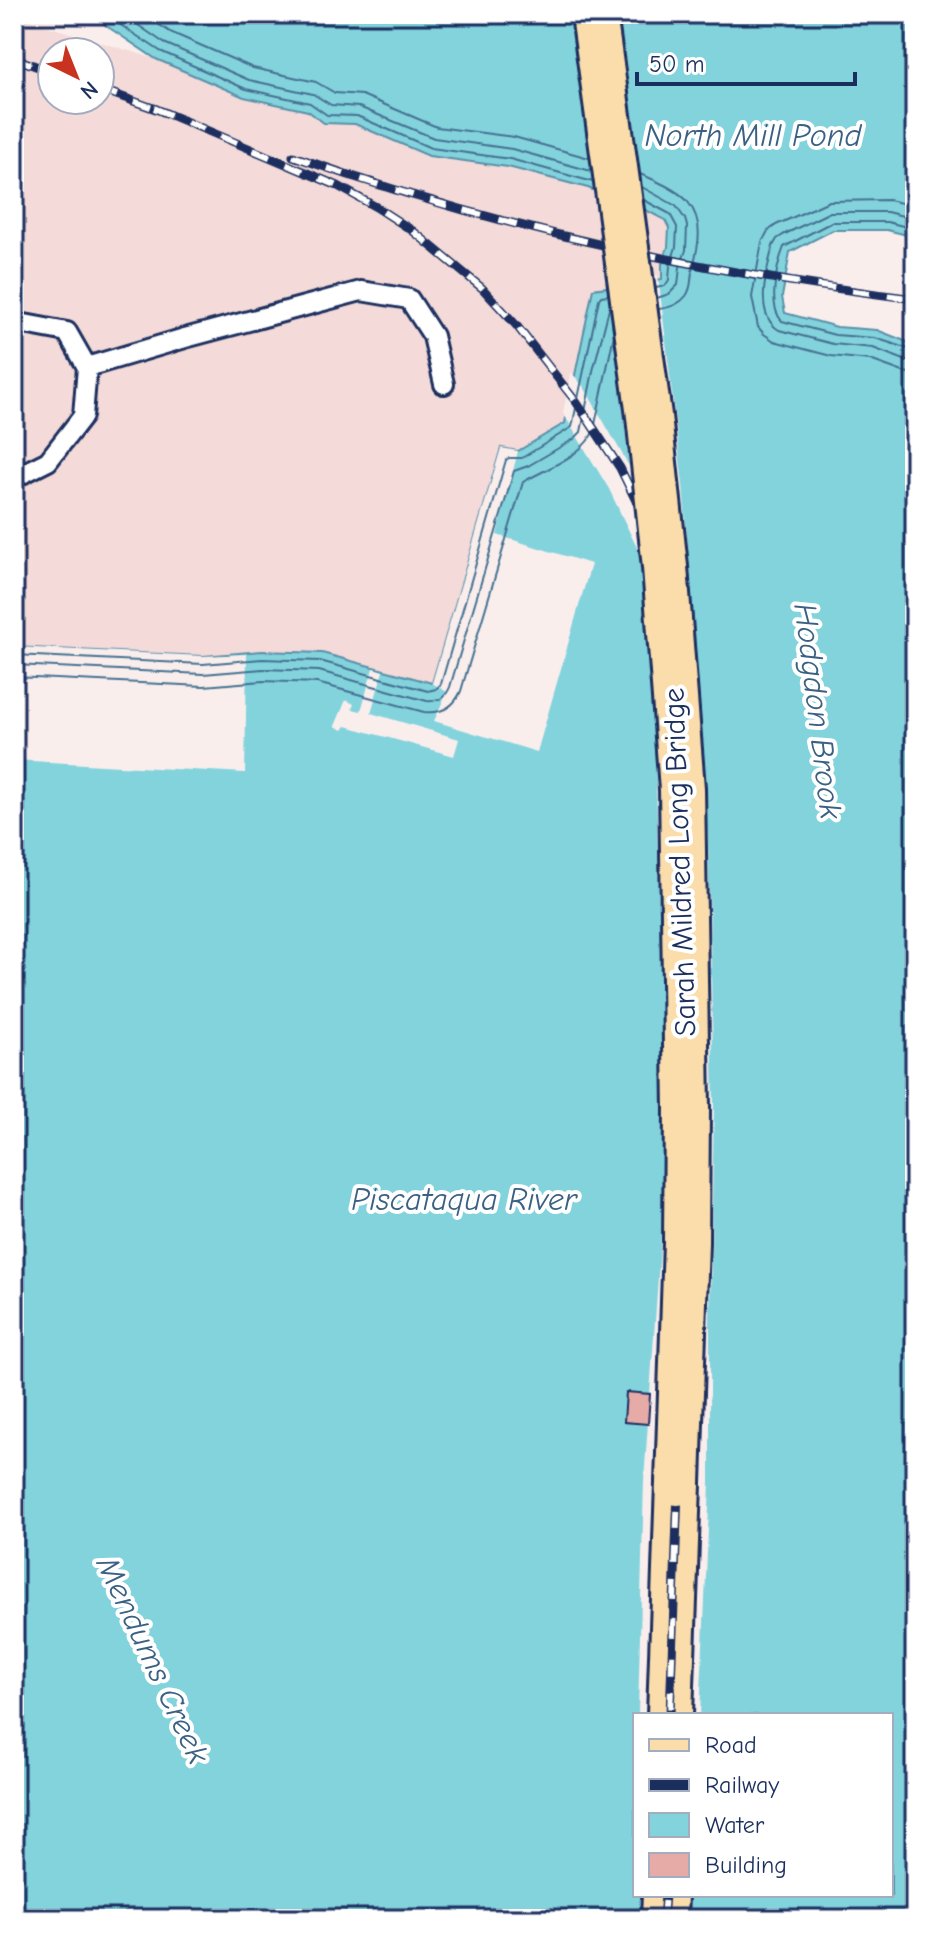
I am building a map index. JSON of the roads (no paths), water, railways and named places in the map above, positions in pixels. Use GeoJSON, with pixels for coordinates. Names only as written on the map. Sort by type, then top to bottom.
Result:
{"type":"FeatureCollection","features":[{"type":"Feature","properties":{"kind":"main road","name":"Sarah Mildred Long Bridge"},"geometry":{"type":"LineString","coordinates":[[594,14],[649,416],[665,567],[682,789],[686,1242],[670,1713]]}},
{"type":"Feature","properties":{"kind":"main road"},"geometry":{"type":"LineString","coordinates":[[664,1919],[665,1897]]}},
{"type":"Feature","properties":{"kind":"lane"},"geometry":{"type":"LineString","coordinates":[[87,367],[361,291],[409,299],[433,336],[444,384]]}},
{"type":"Feature","properties":{"kind":"lane"},"geometry":{"type":"LineString","coordinates":[[14,322],[67,332],[87,367],[83,416],[48,461],[14,478]]}},
{"type":"Feature","properties":{"kind":"water","name":"Piscataqua River"},"geometry":{"type":"Polygon","coordinates":[[[102,14],[915,14],[915,237],[887,230],[833,230],[790,252],[782,297],[785,313],[837,327],[877,330],[915,345],[915,1919],[14,1919],[14,647],[203,656],[262,651],[322,653],[432,683],[501,448],[518,451],[565,423],[593,289],[662,279],[662,264],[668,247],[669,228],[665,220],[634,204],[508,167],[429,156],[355,124],[324,123],[308,111],[244,97],[156,59],[105,25],[102,14]]]}},
{"type":"Feature","properties":{"kind":"railway"},"geometry":{"type":"LineString","coordinates":[[14,58],[36,66]]}},
{"type":"Feature","properties":{"kind":"railway"},"geometry":{"type":"LineString","coordinates":[[116,95],[164,112]]}},
{"type":"Feature","properties":{"kind":"railway"},"geometry":{"type":"LineString","coordinates":[[154,108],[338,186],[413,231],[482,288],[516,325],[577,403],[620,468],[653,544],[663,596],[682,786],[684,895],[687,1237],[670,1713]]}},
{"type":"Feature","properties":{"kind":"railway"},"geometry":{"type":"LineString","coordinates":[[293,156],[445,205],[600,244],[757,276],[915,299]]}},
{"type":"Feature","properties":{"kind":"railway"},"geometry":{"type":"LineString","coordinates":[[663,1919],[665,1897]]}},
{"type":"Feature","properties":{"kind":"water label","name":"North Mill Pond"},"geometry":{"type":"Point","coordinates":[753,135]}},
{"type":"Feature","properties":{"kind":"water label","name":"Hodgdon Brook"},"geometry":{"type":"Point","coordinates":[818,711]}},
{"type":"Feature","properties":{"kind":"water label","name":"Mendums Creek"},"geometry":{"type":"Point","coordinates":[153,1660]}}]}
